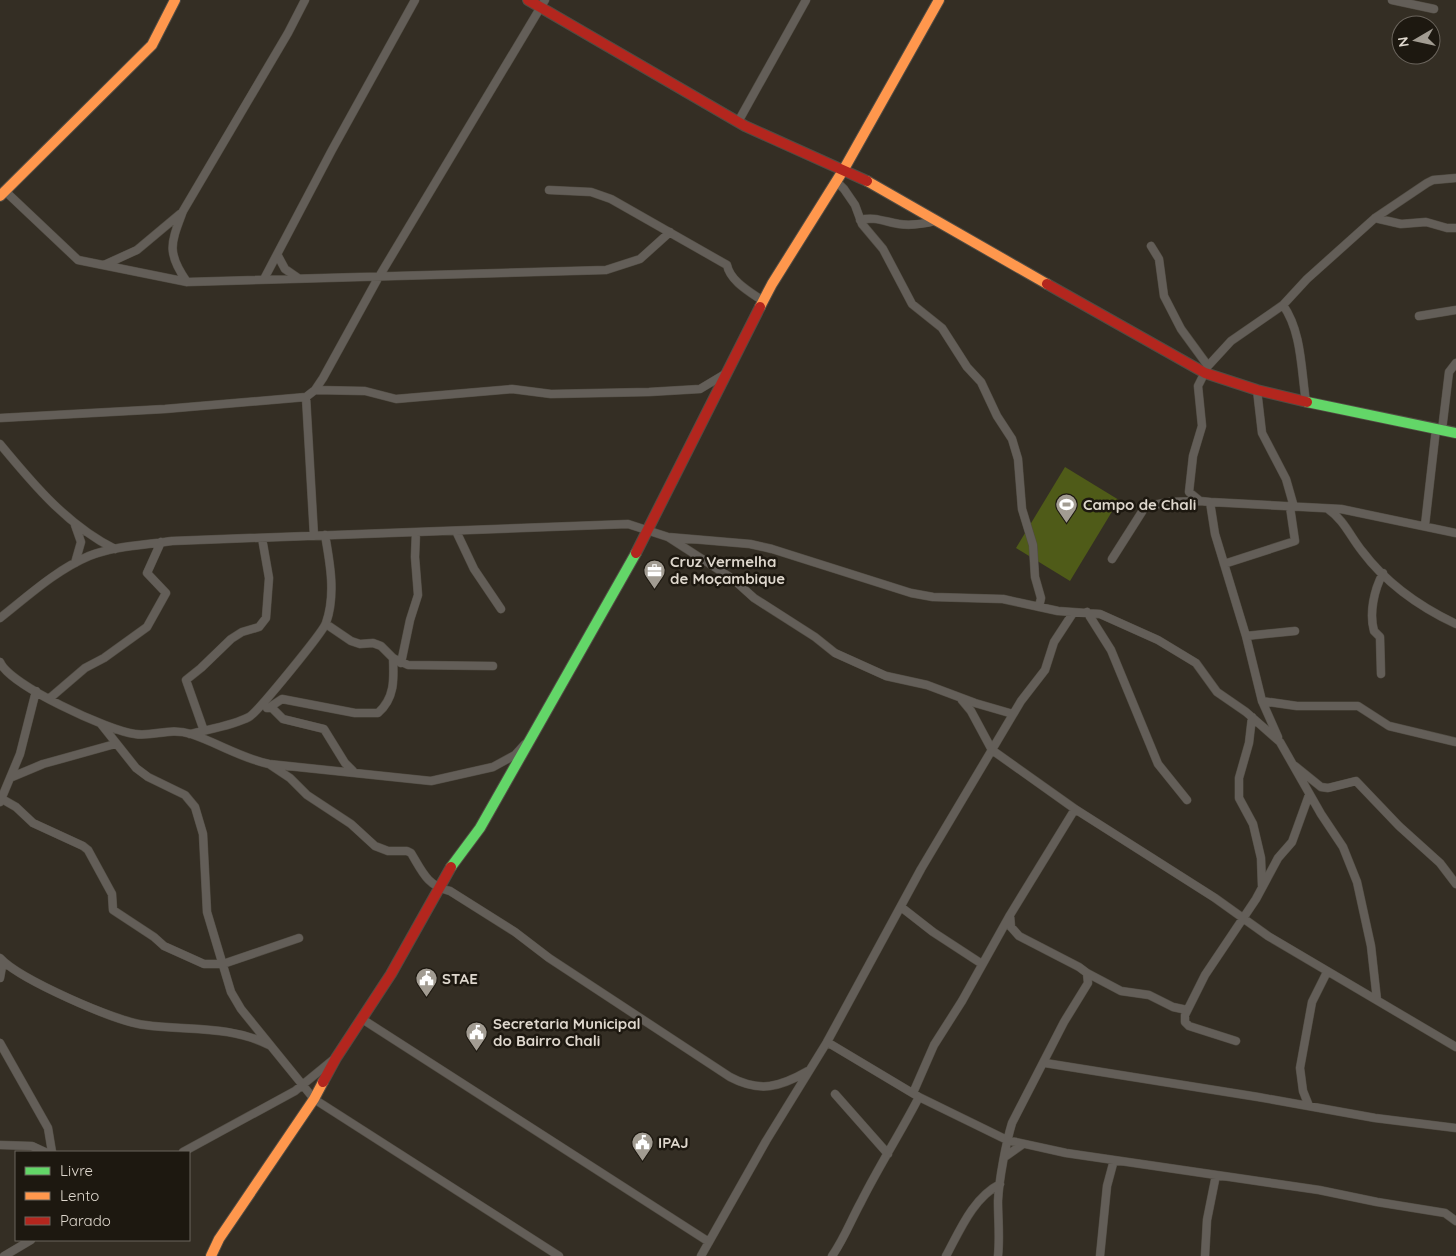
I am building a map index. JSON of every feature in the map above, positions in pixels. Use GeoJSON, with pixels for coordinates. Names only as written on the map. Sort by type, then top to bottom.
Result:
{"type":"FeatureCollection","features":[{"type":"Feature","properties":{"kind":"street"},"geometry":{"type":"LineString","coordinates":[[175,0],[152,44],[142,56],[3,193],[78,260],[187,282],[606,270],[640,259],[670,232]]}},
{"type":"Feature","properties":{"kind":"street"},"geometry":{"type":"LineString","coordinates":[[187,282],[176,266],[171,253],[173,237],[183,211],[288,33],[305,0]]}},
{"type":"Feature","properties":{"kind":"street"},"geometry":{"type":"LineString","coordinates":[[264,279],[278,256],[332,150],[416,0]]}},
{"type":"Feature","properties":{"kind":"street"},"geometry":{"type":"LineString","coordinates":[[528,0],[543,4],[600,44],[738,122],[823,162],[844,169],[902,199],[935,221],[1206,369],[1257,390],[1456,433]]}},
{"type":"Feature","properties":{"kind":"street"},"geometry":{"type":"LineString","coordinates":[[738,122],[806,0]]}},
{"type":"Feature","properties":{"kind":"street"},"geometry":{"type":"LineString","coordinates":[[1392,0],[1434,9]]}},
{"type":"Feature","properties":{"kind":"street"},"geometry":{"type":"LineString","coordinates":[[211,1256],[219,1239],[314,1099],[336,1058],[391,974],[457,857],[480,828],[648,531],[763,301],[844,169],[936,2]]}},
{"type":"Feature","properties":{"kind":"street"},"geometry":{"type":"LineString","coordinates":[[0,418],[165,409],[306,397],[315,390],[380,275],[543,4]]}},
{"type":"Feature","properties":{"kind":"street"},"geometry":{"type":"LineString","coordinates":[[1200,501],[1189,492],[1189,485],[1202,426],[1198,386],[1206,369],[1232,340],[1283,305],[1307,279],[1375,218],[1433,180],[1456,178]]}},
{"type":"Feature","properties":{"kind":"street"},"geometry":{"type":"LineString","coordinates":[[836,181],[855,205],[860,220],[883,248],[912,304],[942,328],[967,367],[980,382],[997,416],[1012,439],[1018,459],[1022,510],[1033,545],[1035,577],[1041,598],[1039,607]]}},
{"type":"Feature","properties":{"kind":"street"},"geometry":{"type":"LineString","coordinates":[[549,190],[601,194],[727,265],[728,271],[733,278],[763,301]]}},
{"type":"Feature","properties":{"kind":"street"},"geometry":{"type":"LineString","coordinates":[[104,265],[137,250],[161,232],[183,211]]}},
{"type":"Feature","properties":{"kind":"street"},"geometry":{"type":"LineString","coordinates":[[1375,218],[1401,224],[1426,222],[1448,228],[1456,228]]}},
{"type":"Feature","properties":{"kind":"street"},"geometry":{"type":"LineString","coordinates":[[860,220],[880,219],[898,224],[912,225],[935,221]]}},
{"type":"Feature","properties":{"kind":"street"},"geometry":{"type":"LineString","coordinates":[[1151,246],[1159,259],[1164,296],[1206,369]]}},
{"type":"Feature","properties":{"kind":"street"},"geometry":{"type":"LineString","coordinates":[[278,256],[285,269],[298,278]]}},
{"type":"Feature","properties":{"kind":"street"},"geometry":{"type":"LineString","coordinates":[[1283,305],[1292,321],[1297,337],[1306,402]]}},
{"type":"Feature","properties":{"kind":"street"},"geometry":{"type":"LineString","coordinates":[[1419,316],[1456,310]]}},
{"type":"Feature","properties":{"kind":"street"},"geometry":{"type":"LineString","coordinates":[[1424,525],[1449,372],[1456,363]]}},
{"type":"Feature","properties":{"kind":"street"},"geometry":{"type":"LineString","coordinates":[[315,390],[365,391],[396,399],[512,389],[551,394],[648,392],[700,389],[725,374]]}},
{"type":"Feature","properties":{"kind":"street"},"geometry":{"type":"LineString","coordinates":[[1224,564],[1295,541],[1292,507],[1286,479],[1262,433],[1257,390]]}},
{"type":"Feature","properties":{"kind":"street"},"geometry":{"type":"LineString","coordinates":[[306,397],[314,536]]}},
{"type":"Feature","properties":{"kind":"street"},"geometry":{"type":"LineString","coordinates":[[0,444],[40,491],[92,538],[115,549]]}},
{"type":"Feature","properties":{"kind":"street"},"geometry":{"type":"LineString","coordinates":[[1112,559],[1146,507],[1168,502],[1200,501],[1360,512],[1456,533]]}},
{"type":"Feature","properties":{"kind":"street"},"geometry":{"type":"LineString","coordinates":[[1210,502],[1224,564],[1246,636],[1262,701],[1280,742],[1309,795],[1343,847],[1357,882],[1373,955],[1377,1000]]}},
{"type":"Feature","properties":{"kind":"street"},"geometry":{"type":"LineString","coordinates":[[1328,509],[1341,519],[1361,550],[1411,599],[1456,624]]}},
{"type":"Feature","properties":{"kind":"street"},"geometry":{"type":"LineString","coordinates":[[73,521],[81,542],[75,563]]}},
{"type":"Feature","properties":{"kind":"street"},"geometry":{"type":"LineString","coordinates":[[0,618],[62,570],[75,563],[90,556],[115,549],[161,542],[626,524],[668,537],[750,544],[912,593],[933,597],[1003,600],[1073,613],[1100,614],[1189,657],[1196,663],[1217,692],[1252,717],[1280,742]]}},
{"type":"Feature","properties":{"kind":"street"},"geometry":{"type":"LineString","coordinates":[[456,531],[474,569],[501,609]]}},
{"type":"Feature","properties":{"kind":"street"},"geometry":{"type":"LineString","coordinates":[[401,663],[410,620],[418,595],[415,557],[416,532]]}},
{"type":"Feature","properties":{"kind":"street"},"geometry":{"type":"LineString","coordinates":[[256,712],[326,624],[331,598],[331,572],[326,535]]}},
{"type":"Feature","properties":{"kind":"street"},"geometry":{"type":"LineString","coordinates":[[668,537],[733,579],[754,598],[835,653],[872,671],[927,686],[1014,714]]}},
{"type":"Feature","properties":{"kind":"street"},"geometry":{"type":"LineString","coordinates":[[204,730],[186,680],[231,639],[242,632],[259,627],[266,618],[268,578],[262,538]]}},
{"type":"Feature","properties":{"kind":"street"},"geometry":{"type":"LineString","coordinates":[[50,698],[85,668],[104,658],[147,627],[166,593],[147,573],[161,542]]}},
{"type":"Feature","properties":{"kind":"street"},"geometry":{"type":"LineString","coordinates":[[1381,674],[1380,637],[1374,632],[1372,622],[1376,588],[1383,573]]}},
{"type":"Feature","properties":{"kind":"street"},"geometry":{"type":"LineString","coordinates":[[1086,612],[1111,650],[1158,764],[1187,800]]}},
{"type":"Feature","properties":{"kind":"street"},"geometry":{"type":"LineString","coordinates":[[701,1256],[827,1042],[901,907],[992,750],[1014,714],[1045,670],[1054,642],[1073,613]]}},
{"type":"Feature","properties":{"kind":"street"},"geometry":{"type":"LineString","coordinates":[[326,624],[351,641],[360,644],[373,642],[381,646],[392,658],[401,663],[427,667],[493,666]]}},
{"type":"Feature","properties":{"kind":"street"},"geometry":{"type":"LineString","coordinates":[[1246,636],[1295,631]]}},
{"type":"Feature","properties":{"kind":"street"},"geometry":{"type":"LineString","coordinates":[[190,734],[245,719],[282,699],[355,713],[375,714],[385,707],[393,689],[392,658]]}},
{"type":"Feature","properties":{"kind":"street"},"geometry":{"type":"LineString","coordinates":[[0,662],[8,674],[16,680],[101,724],[136,734],[169,730],[190,734],[252,760],[269,764],[353,771],[400,779],[441,780],[493,767],[515,755],[527,742]]}},
{"type":"Feature","properties":{"kind":"street"},"geometry":{"type":"LineString","coordinates":[[36,691],[12,777],[1,800],[16,807],[33,822],[88,850],[112,894],[113,910],[154,936],[164,946],[199,963],[223,964],[299,938]]}},
{"type":"Feature","properties":{"kind":"street"},"geometry":{"type":"LineString","coordinates":[[960,697],[971,711],[992,750],[1075,809],[1327,972],[1456,1048]]}},
{"type":"Feature","properties":{"kind":"street"},"geometry":{"type":"LineString","coordinates":[[1262,701],[1297,706],[1358,706],[1389,726],[1456,742]]}},
{"type":"Feature","properties":{"kind":"street"},"geometry":{"type":"LineString","coordinates":[[270,707],[283,719],[324,729],[353,771]]}},
{"type":"Feature","properties":{"kind":"street"},"geometry":{"type":"LineString","coordinates":[[1252,717],[1249,743],[1239,778],[1239,793],[1252,824],[1261,858],[1262,888]]}},
{"type":"Feature","properties":{"kind":"street"},"geometry":{"type":"LineString","coordinates":[[101,724],[136,768],[148,777],[184,795],[196,807],[203,834],[207,912],[231,992],[241,1009],[275,1048],[301,1086],[314,1099],[559,1256]]}},
{"type":"Feature","properties":{"kind":"street"},"geometry":{"type":"LineString","coordinates":[[12,777],[43,764],[115,744]]}},
{"type":"Feature","properties":{"kind":"street"},"geometry":{"type":"LineString","coordinates":[[269,764],[290,778],[307,796],[351,824],[375,846],[388,851],[407,851],[411,853],[424,877],[439,889],[450,891],[515,932],[549,958],[698,1057],[744,1085],[758,1087],[781,1084],[810,1070]]}},
{"type":"Feature","properties":{"kind":"street"},"geometry":{"type":"LineString","coordinates":[[1294,765],[1321,787],[1328,788],[1356,781],[1399,826],[1456,876]]}},
{"type":"Feature","properties":{"kind":"street"},"geometry":{"type":"LineString","coordinates":[[1236,1041],[1189,1026],[1184,1022],[1187,1010],[1205,975],[1262,888],[1278,858],[1292,842],[1309,795]]}},
{"type":"Feature","properties":{"kind":"street"},"geometry":{"type":"LineString","coordinates":[[832,1256],[847,1232],[861,1202],[888,1154],[916,1095],[934,1045],[1075,809]]}},
{"type":"Feature","properties":{"kind":"street"},"geometry":{"type":"LineString","coordinates":[[1440,863],[1456,884]]}},
{"type":"Feature","properties":{"kind":"street"},"geometry":{"type":"LineString","coordinates":[[901,907],[933,932],[982,964]]}},
{"type":"Feature","properties":{"kind":"street"},"geometry":{"type":"LineString","coordinates":[[1010,915],[1012,927],[1019,936],[1087,973],[1121,991],[1149,995],[1187,1010]]}},
{"type":"Feature","properties":{"kind":"street"},"geometry":{"type":"LineString","coordinates":[[0,978],[1,960],[39,983],[92,1008],[122,1019],[143,1025],[237,1033],[275,1048]]}},
{"type":"Feature","properties":{"kind":"street"},"geometry":{"type":"LineString","coordinates":[[1309,1106],[1303,1091],[1300,1068],[1312,1002],[1327,972]]}},
{"type":"Feature","properties":{"kind":"street"},"geometry":{"type":"LineString","coordinates":[[998,1256],[1000,1184],[1006,1156],[1007,1140],[1012,1123],[1045,1063],[1064,1022],[1088,983],[1087,973]]}},
{"type":"Feature","properties":{"kind":"street"},"geometry":{"type":"LineString","coordinates":[[362,1019],[709,1242]]}},
{"type":"Feature","properties":{"kind":"street"},"geometry":{"type":"LineString","coordinates":[[827,1042],[916,1095],[1007,1140],[1114,1160],[1319,1190],[1445,1213],[1456,1221]]}},
{"type":"Feature","properties":{"kind":"street"},"geometry":{"type":"LineString","coordinates":[[0,1043],[48,1128],[52,1151]]}},
{"type":"Feature","properties":{"kind":"street"},"geometry":{"type":"LineString","coordinates":[[185,1151],[301,1086],[336,1058]]}},
{"type":"Feature","properties":{"kind":"street"},"geometry":{"type":"LineString","coordinates":[[1045,1063],[1375,1118],[1456,1128]]}},
{"type":"Feature","properties":{"kind":"street"},"geometry":{"type":"LineString","coordinates":[[1294,1103],[1303,1091]]}},
{"type":"Feature","properties":{"kind":"street"},"geometry":{"type":"LineString","coordinates":[[835,1094],[888,1154]]}},
{"type":"Feature","properties":{"kind":"street"},"geometry":{"type":"LineString","coordinates":[[1006,1156],[1023,1144]]}},
{"type":"Feature","properties":{"kind":"street"},"geometry":{"type":"LineString","coordinates":[[0,1145],[32,1146],[43,1151]]}},
{"type":"Feature","properties":{"kind":"street"},"geometry":{"type":"LineString","coordinates":[[1100,1256],[1107,1186],[1114,1160]]}},
{"type":"Feature","properties":{"kind":"street"},"geometry":{"type":"LineString","coordinates":[[1205,1256],[1207,1220],[1216,1175]]}},
{"type":"Feature","properties":{"kind":"street"},"geometry":{"type":"LineString","coordinates":[[946,1256],[974,1207],[987,1193],[1000,1184]]}},
{"type":"Feature","properties":{"kind":"street"},"geometry":{"type":"LineString","coordinates":[[4,1256],[29,1241]]}},
{"type":"Feature","properties":{"kind":"green space","name":"Campo de Chali"},"geometry":{"type":"Polygon","coordinates":[[[1065,467],[1119,500],[1070,581],[1016,548],[1065,467]]]}},
{"type":"Feature","properties":{"kind":"traffic: fast"},"geometry":{"type":"LineString","coordinates":[[1307,402],[1456,433]]}},
{"type":"Feature","properties":{"kind":"traffic: fast"},"geometry":{"type":"LineString","coordinates":[[451,867],[480,828],[636,553]]}},
{"type":"Feature","properties":{"kind":"traffic: slow"},"geometry":{"type":"LineString","coordinates":[[0,196],[152,45],[175,0]]}},
{"type":"Feature","properties":{"kind":"traffic: slow"},"geometry":{"type":"LineString","coordinates":[[760,307],[772,284],[844,169],[939,0]]}},
{"type":"Feature","properties":{"kind":"traffic: slow"},"geometry":{"type":"LineString","coordinates":[[867,181],[1047,284]]}},
{"type":"Feature","properties":{"kind":"traffic: slow"},"geometry":{"type":"LineString","coordinates":[[211,1256],[219,1239],[314,1099],[323,1082]]}},
{"type":"Feature","properties":{"kind":"traffic: jam"},"geometry":{"type":"LineString","coordinates":[[528,0],[745,126],[867,181]]}},
{"type":"Feature","properties":{"kind":"traffic: jam"},"geometry":{"type":"LineString","coordinates":[[1047,284],[1205,373],[1257,390],[1307,402]]}},
{"type":"Feature","properties":{"kind":"traffic: jam"},"geometry":{"type":"LineString","coordinates":[[636,553],[760,307]]}},
{"type":"Feature","properties":{"kind":"traffic: jam"},"geometry":{"type":"LineString","coordinates":[[323,1082],[336,1058],[391,974],[451,867]]}},
{"type":"Feature","properties":{"kind":"place","name":"Campo de Chali"},"geometry":{"type":"Point","coordinates":[1067,524]}},
{"type":"Feature","properties":{"kind":"place","name":"Cruz Vermelha de Moçambique"},"geometry":{"type":"Point","coordinates":[654,590]}},
{"type":"Feature","properties":{"kind":"place","name":"STAE"},"geometry":{"type":"Point","coordinates":[426,998]}},
{"type":"Feature","properties":{"kind":"place","name":"Secretaria Municipal do Bairro Chali"},"geometry":{"type":"Point","coordinates":[477,1052]}},
{"type":"Feature","properties":{"kind":"place","name":"IPAJ"},"geometry":{"type":"Point","coordinates":[642,1162]}}]}
